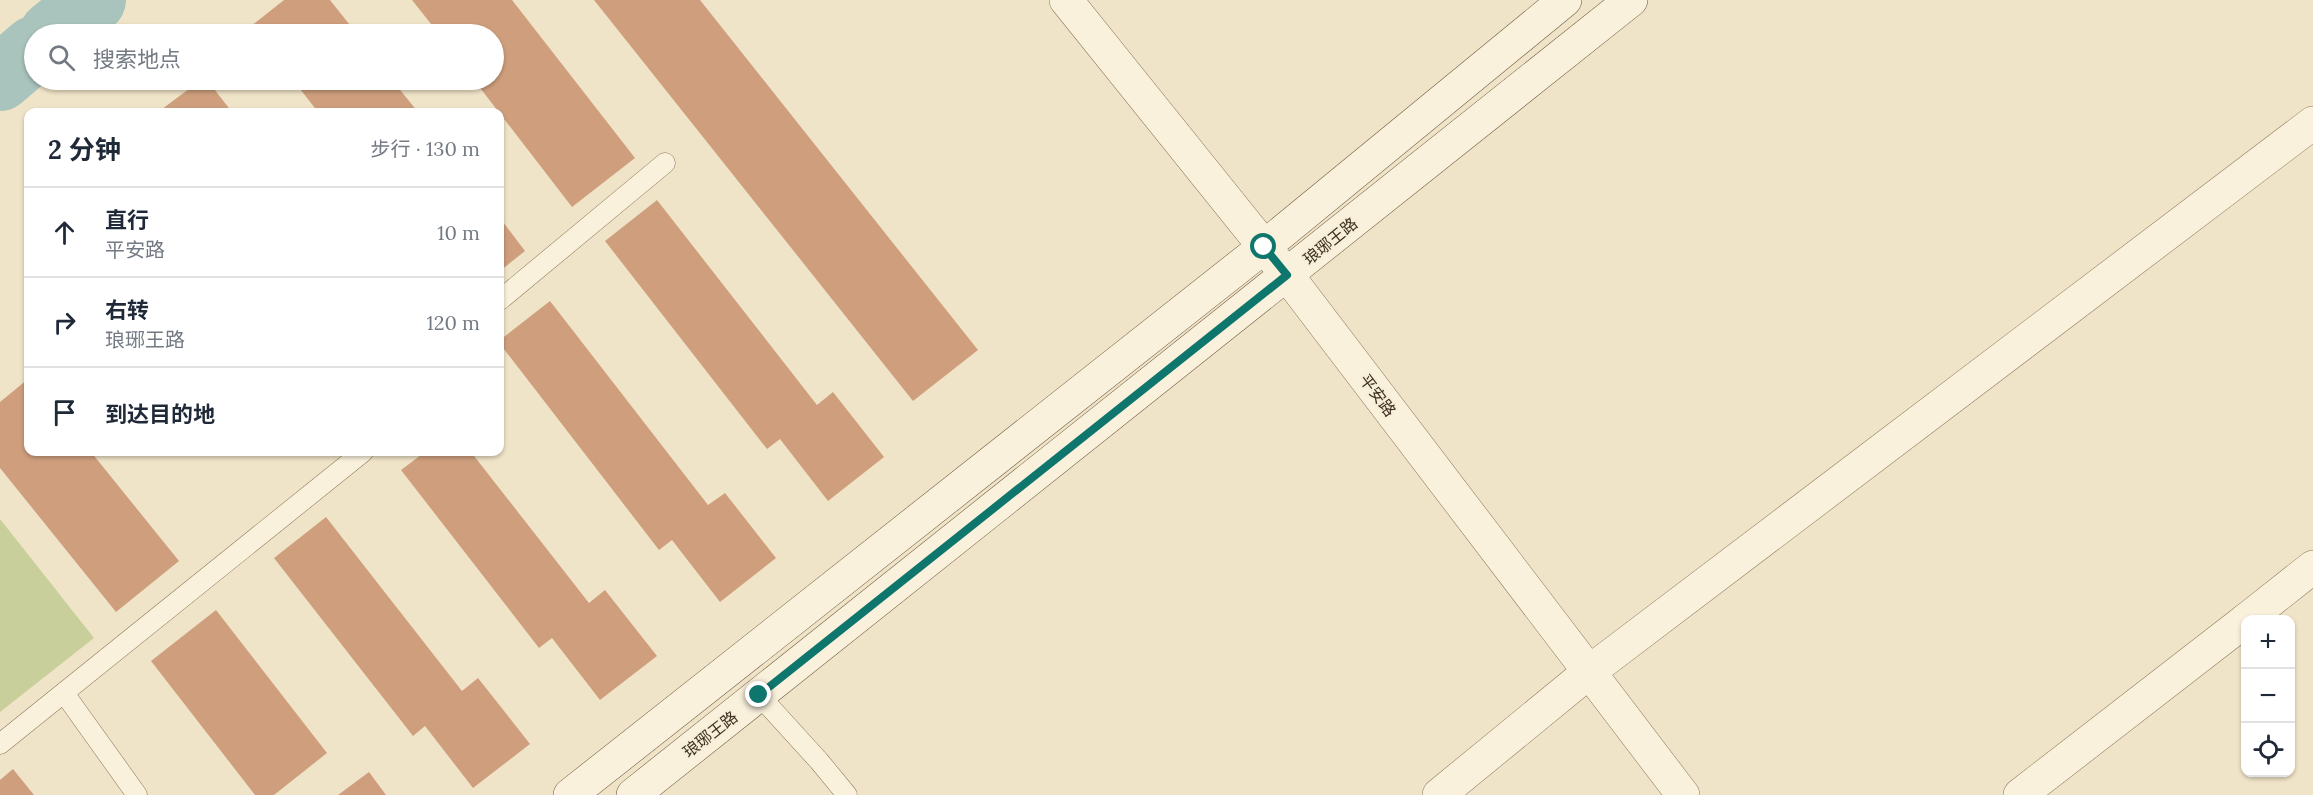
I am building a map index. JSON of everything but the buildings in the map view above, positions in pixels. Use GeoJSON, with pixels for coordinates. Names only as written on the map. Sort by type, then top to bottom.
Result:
{"type":"FeatureCollection","features":[{"type":"Feature","properties":{"kind":"main road","name":"平安路"},"geometry":{"type":"LineString","coordinates":[[1066,0],[1287,275],[1683,795]]}},
{"type":"Feature","properties":{"kind":"main road"},"geometry":{"type":"LineString","coordinates":[[570,795],[1264,247],[1565,0]]}},
{"type":"Feature","properties":{"kind":"main road","name":"琅琊王路"},"geometry":{"type":"LineString","coordinates":[[633,795],[1631,0]]}},
{"type":"Feature","properties":{"kind":"main road"},"geometry":{"type":"LineString","coordinates":[[1438,795],[1589,672],[2313,123]]}},
{"type":"Feature","properties":{"kind":"main road"},"geometry":{"type":"LineString","coordinates":[[2252,615],[2313,567]]}},
{"type":"Feature","properties":{"kind":"main road"},"geometry":{"type":"LineString","coordinates":[[2020,795],[2241,624]]}},
{"type":"Feature","properties":{"kind":"lane"},"geometry":{"type":"LineString","coordinates":[[504,297],[665,163]]}},
{"type":"Feature","properties":{"kind":"lane"},"geometry":{"type":"LineString","coordinates":[[0,744],[358,456]]}},
{"type":"Feature","properties":{"kind":"lane"},"geometry":{"type":"LineString","coordinates":[[64,693],[137,795]]}},
{"type":"Feature","properties":{"kind":"lane"},"geometry":{"type":"LineString","coordinates":[[759,695],[847,795]]}},
{"type":"Feature","properties":{"kind":"green space"},"geometry":{"type":"Polygon","coordinates":[[[0,519],[94,638],[0,712],[0,519]]]}},
{"type":"Feature","properties":{"kind":"waterway"},"geometry":{"type":"LineString","coordinates":[[64,24],[93,0]]}},
{"type":"Feature","properties":{"kind":"waterway"},"geometry":{"type":"LineString","coordinates":[[0,78],[24,58]]}},
{"type":"Feature","properties":{"kind":"route"},"geometry":{"type":"LineString","coordinates":[[759,695],[1287,275],[1264,247]]}}]}
